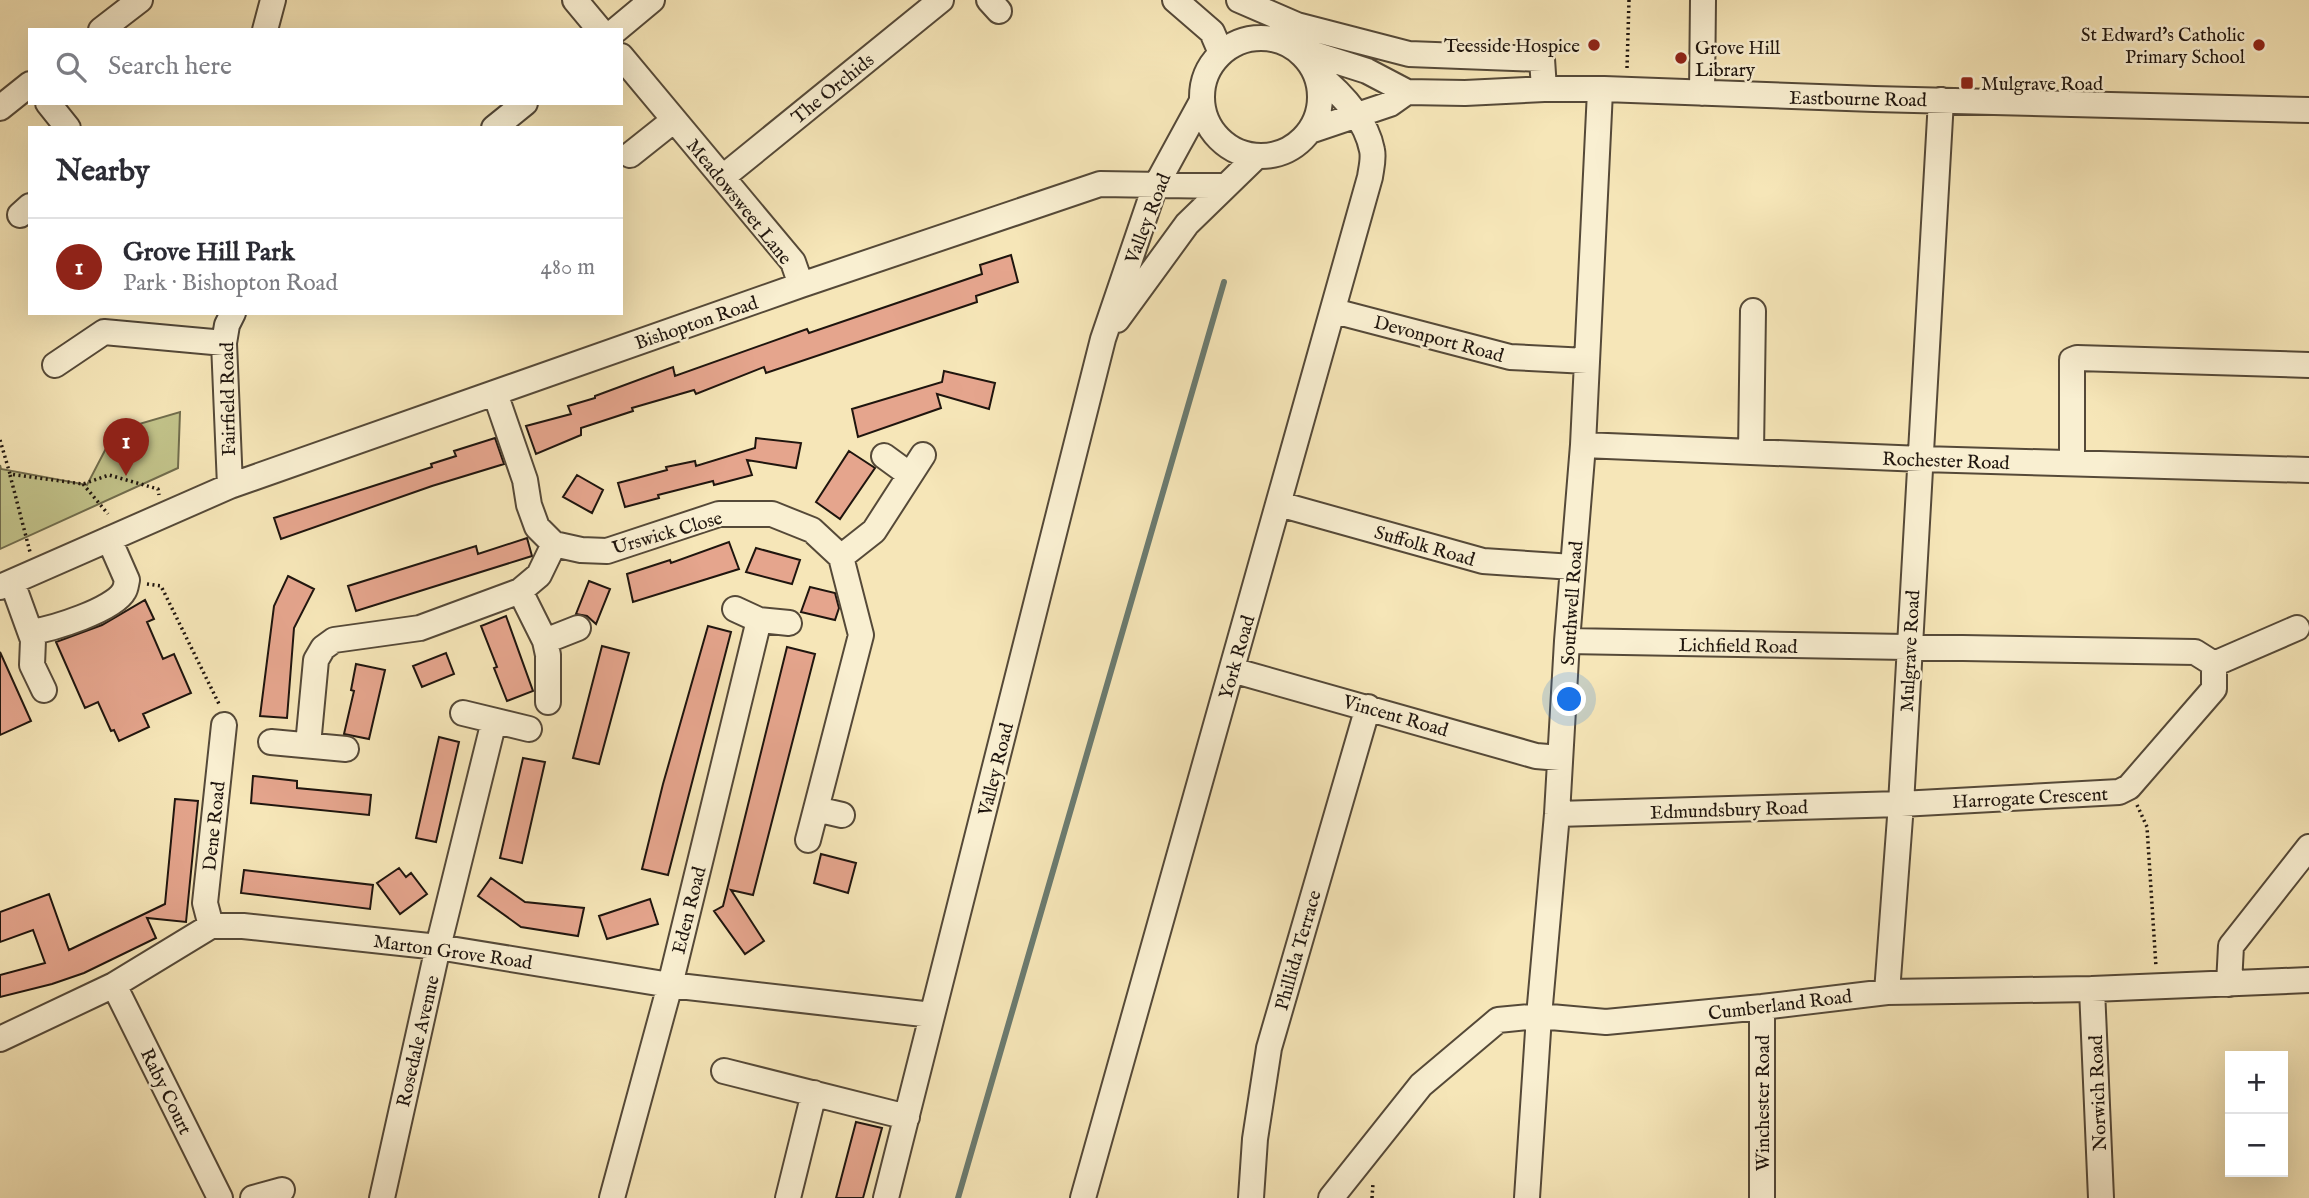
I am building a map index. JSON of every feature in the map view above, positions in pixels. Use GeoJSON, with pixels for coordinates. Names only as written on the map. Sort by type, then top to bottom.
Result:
{"type":"FeatureCollection","features":[{"type":"Feature","properties":{"kind":"street"},"geometry":{"type":"LineString","coordinates":[[266,28],[273,0]]}},
{"type":"Feature","properties":{"kind":"street"},"geometry":{"type":"LineString","coordinates":[[575,0],[598,28]]}},
{"type":"Feature","properties":{"kind":"street"},"geometry":{"type":"LineString","coordinates":[[618,28],[652,0]]}},
{"type":"Feature","properties":{"kind":"street","name":"The Orchids"},"geometry":{"type":"LineString","coordinates":[[723,177],[941,0]]}},
{"type":"Feature","properties":{"kind":"street"},"geometry":{"type":"LineString","coordinates":[[1175,0],[1212,32],[1222,53]]}},
{"type":"Feature","properties":{"kind":"street"},"geometry":{"type":"LineString","coordinates":[[1239,0],[1295,40],[1408,92],[1391,104],[1310,131]]}},
{"type":"Feature","properties":{"kind":"street"},"geometry":{"type":"LineString","coordinates":[[1702,93],[1703,0]]}},
{"type":"Feature","properties":{"kind":"street"},"geometry":{"type":"LineString","coordinates":[[103,28],[129,3]]}},
{"type":"Feature","properties":{"kind":"street"},"geometry":{"type":"LineString","coordinates":[[1295,40],[1315,72],[1320,86],[1321,102],[1317,117],[1310,131],[1287,150],[1258,156],[1241,152],[1220,138],[1206,118],[1202,101],[1203,83],[1210,66],[1222,53],[1237,43],[1255,38],[1295,40],[1409,54],[1542,59],[1544,89]]}},
{"type":"Feature","properties":{"kind":"street","name":"Meadowsweet Lane"},"geometry":{"type":"LineString","coordinates":[[623,58],[793,262],[801,285]]}},
{"type":"Feature","properties":{"kind":"street","name":"York Road"},"geometry":{"type":"LineString","coordinates":[[1083,1198],[1370,177],[1373,153],[1367,134],[1334,87],[1315,72]]}},
{"type":"Feature","properties":{"kind":"street"},"geometry":{"type":"LineString","coordinates":[[0,108],[28,86]]}},
{"type":"Feature","properties":{"kind":"street","name":"Eastbourne Road"},"geometry":{"type":"LineString","coordinates":[[1408,92],[1601,90],[2309,110]]}},
{"type":"Feature","properties":{"kind":"street","name":"Southwell Road"},"geometry":{"type":"LineString","coordinates":[[1527,1198],[1583,445],[1601,90]]}},
{"type":"Feature","properties":{"kind":"street","name":"Mulgrave Road"},"geometry":{"type":"LineString","coordinates":[[1887,992],[1922,459],[1941,100]]}},
{"type":"Feature","properties":{"kind":"street","name":"Valley Road"},"geometry":{"type":"LineString","coordinates":[[886,1198],[1103,339],[1155,186],[1202,101]]}},
{"type":"Feature","properties":{"kind":"street"},"geometry":{"type":"LineString","coordinates":[[50,105],[66,126]]}},
{"type":"Feature","properties":{"kind":"street"},"geometry":{"type":"LineString","coordinates":[[496,126],[523,105]]}},
{"type":"Feature","properties":{"kind":"street","name":"Meadowsweet Lane"},"geometry":{"type":"LineString","coordinates":[[629,155],[674,120]]}},
{"type":"Feature","properties":{"kind":"street","name":"Valley Road"},"geometry":{"type":"LineString","coordinates":[[1103,339],[1187,224],[1258,156]]}},
{"type":"Feature","properties":{"kind":"street","name":"Bishopton Road"},"geometry":{"type":"LineString","coordinates":[[122,533],[230,486],[801,285],[1100,184],[1226,186]]}},
{"type":"Feature","properties":{"kind":"street","name":"Devonport Road"},"geometry":{"type":"LineString","coordinates":[[1334,311],[1510,358],[1587,361]]}},
{"type":"Feature","properties":{"kind":"street"},"geometry":{"type":"LineString","coordinates":[[1752,452],[1753,311]]}},
{"type":"Feature","properties":{"kind":"street","name":"Fairfield Road"},"geometry":{"type":"LineString","coordinates":[[230,486],[224,344],[227,325],[232,315]]}},
{"type":"Feature","properties":{"kind":"street"},"geometry":{"type":"LineString","coordinates":[[55,365],[104,332],[224,344]]}},
{"type":"Feature","properties":{"kind":"street"},"geometry":{"type":"LineString","coordinates":[[2072,463],[2071,363],[2077,358],[2309,365]]}},
{"type":"Feature","properties":{"kind":"street"},"geometry":{"type":"LineString","coordinates":[[308,745],[316,660],[323,648],[334,640],[420,628],[520,591],[538,575],[554,544],[537,527],[528,505],[525,480],[495,393]]}},
{"type":"Feature","properties":{"kind":"street","name":"Rochester Road"},"geometry":{"type":"LineString","coordinates":[[1583,445],[1922,459],[2309,470]]}},
{"type":"Feature","properties":{"kind":"street"},"geometry":{"type":"LineString","coordinates":[[808,840],[861,635],[841,557],[874,531],[917,465],[884,456]]}},
{"type":"Feature","properties":{"kind":"street","name":"Suffolk Road"},"geometry":{"type":"LineString","coordinates":[[1279,504],[1483,561],[1573,567]]}},
{"type":"Feature","properties":{"kind":"street","name":"Urswick Close"},"geometry":{"type":"LineString","coordinates":[[554,544],[581,550],[607,551],[719,514],[772,514],[812,530],[841,557]]}},
{"type":"Feature","properties":{"kind":"street"},"geometry":{"type":"LineString","coordinates":[[31,632],[54,628],[112,603],[123,593],[127,580],[122,533],[6,584],[31,632],[32,665],[44,690]]}},
{"type":"Feature","properties":{"kind":"street"},"geometry":{"type":"LineString","coordinates":[[520,591],[545,641],[548,655],[548,702]]}},
{"type":"Feature","properties":{"kind":"street"},"geometry":{"type":"LineString","coordinates":[[735,609],[760,620],[789,623]]}},
{"type":"Feature","properties":{"kind":"street","name":"Eden Road"},"geometry":{"type":"LineString","coordinates":[[612,1198],[670,985],[760,620]]}},
{"type":"Feature","properties":{"kind":"street"},"geometry":{"type":"LineString","coordinates":[[545,641],[578,628]]}},
{"type":"Feature","properties":{"kind":"street"},"geometry":{"type":"LineString","coordinates":[[1908,649],[2195,652],[2214,664],[2297,628]]}},
{"type":"Feature","properties":{"kind":"street","name":"Lichfield Road"},"geometry":{"type":"LineString","coordinates":[[1567,641],[1908,649]]}},
{"type":"Feature","properties":{"kind":"street","name":"Harrogate Crescent"},"geometry":{"type":"LineString","coordinates":[[1901,804],[2119,792],[2129,787],[2214,689],[2214,664]]}},
{"type":"Feature","properties":{"kind":"street","name":"Vincent Road"},"geometry":{"type":"LineString","coordinates":[[1232,670],[1536,756],[1560,758]]}},
{"type":"Feature","properties":{"kind":"street","name":"Phillida Terrace"},"geometry":{"type":"LineString","coordinates":[[1251,1198],[1255,1139],[1269,1048],[1368,707]]}},
{"type":"Feature","properties":{"kind":"street"},"geometry":{"type":"LineString","coordinates":[[463,713],[529,729]]}},
{"type":"Feature","properties":{"kind":"street","name":"Rosedale Avenue"},"geometry":{"type":"LineString","coordinates":[[382,1198],[438,947],[494,721]]}},
{"type":"Feature","properties":{"kind":"street","name":"Dene Road"},"geometry":{"type":"LineString","coordinates":[[211,926],[205,904],[224,725]]}},
{"type":"Feature","properties":{"kind":"street"},"geometry":{"type":"LineString","coordinates":[[271,742],[345,749]]}},
{"type":"Feature","properties":{"kind":"street","name":"Edmundsbury Road"},"geometry":{"type":"LineString","coordinates":[[1557,814],[1901,804]]}},
{"type":"Feature","properties":{"kind":"street"},"geometry":{"type":"LineString","coordinates":[[816,809],[842,815]]}},
{"type":"Feature","properties":{"kind":"street"},"geometry":{"type":"LineString","coordinates":[[2229,984],[2231,946],[2309,847]]}},
{"type":"Feature","properties":{"kind":"street"},"geometry":{"type":"LineString","coordinates":[[0,1038],[114,985],[211,926]]}},
{"type":"Feature","properties":{"kind":"street","name":"Marton Grove Road"},"geometry":{"type":"LineString","coordinates":[[211,926],[243,926],[438,947],[670,985],[932,1015]]}},
{"type":"Feature","properties":{"kind":"street","name":"Cumberland Road"},"geometry":{"type":"LineString","coordinates":[[1331,1198],[1421,1085],[1498,1020],[1539,1016],[1606,1022],[1887,992],[2092,989],[2309,981]]}},
{"type":"Feature","properties":{"kind":"street","name":"Raby Court"},"geometry":{"type":"LineString","coordinates":[[114,985],[220,1198]]}},
{"type":"Feature","properties":{"kind":"street","name":"Norwich Road"},"geometry":{"type":"LineString","coordinates":[[2092,989],[2101,1198]]}},
{"type":"Feature","properties":{"kind":"street","name":"Winchester Road"},"geometry":{"type":"LineString","coordinates":[[1762,1007],[1762,1198]]}},
{"type":"Feature","properties":{"kind":"street"},"geometry":{"type":"LineString","coordinates":[[724,1071],[907,1116]]}},
{"type":"Feature","properties":{"kind":"street"},"geometry":{"type":"LineString","coordinates":[[788,1198],[814,1093]]}},
{"type":"Feature","properties":{"kind":"street"},"geometry":{"type":"LineString","coordinates":[[253,1198],[282,1190]]}},
{"type":"Feature","properties":{"kind":"path"},"geometry":{"type":"LineString","coordinates":[[1601,90],[1627,73],[1629,0]]}},
{"type":"Feature","properties":{"kind":"path"},"geometry":{"type":"LineString","coordinates":[[0,440],[35,571]]}},
{"type":"Feature","properties":{"kind":"path"},"geometry":{"type":"LineString","coordinates":[[9,473],[83,484],[109,475],[158,489]]}},
{"type":"Feature","properties":{"kind":"path"},"geometry":{"type":"LineString","coordinates":[[83,484],[122,533]]}},
{"type":"Feature","properties":{"kind":"path"},"geometry":{"type":"LineString","coordinates":[[127,580],[162,586],[220,706],[224,725]]}},
{"type":"Feature","properties":{"kind":"path"},"geometry":{"type":"LineString","coordinates":[[2129,787],[2147,827],[2157,986]]}},
{"type":"Feature","properties":{"kind":"green space"},"geometry":{"type":"Polygon","coordinates":[[[180,412],[178,468],[0,549],[0,465],[1,469],[87,485],[115,431],[180,412]]]}},
{"type":"Feature","properties":{"kind":"building"},"geometry":{"type":"Polygon","coordinates":[[[1011,255],[1018,282],[976,296],[977,302],[766,373],[764,367],[696,394],[694,390],[632,408],[633,411],[581,428],[581,435],[536,454],[526,426],[571,414],[568,406],[673,367],[675,376],[807,329],[809,333],[982,274],[980,265],[1011,255]]]}},
{"type":"Feature","properties":{"kind":"building"},"geometry":{"type":"Polygon","coordinates":[[[944,371],[995,383],[989,409],[937,394],[941,408],[858,437],[852,409],[942,382],[944,371]]]}},
{"type":"Feature","properties":{"kind":"building"},"geometry":{"type":"Polygon","coordinates":[[[495,438],[504,464],[281,539],[274,518],[432,467],[431,464],[456,456],[454,451],[495,438]]]}},
{"type":"Feature","properties":{"kind":"building"},"geometry":{"type":"Polygon","coordinates":[[[756,438],[801,443],[796,468],[747,460],[752,475],[714,485],[713,481],[658,495],[659,498],[625,507],[618,483],[667,470],[666,467],[695,461],[696,466],[755,448],[756,438]]]}},
{"type":"Feature","properties":{"kind":"building"},"geometry":{"type":"Polygon","coordinates":[[[849,451],[875,468],[840,519],[816,502],[849,451]]]}},
{"type":"Feature","properties":{"kind":"building"},"geometry":{"type":"Polygon","coordinates":[[[577,475],[603,490],[592,513],[563,497],[577,475]]]}},
{"type":"Feature","properties":{"kind":"building"},"geometry":{"type":"Polygon","coordinates":[[[527,538],[532,556],[356,611],[348,586],[476,546],[478,554],[527,538]]]}},
{"type":"Feature","properties":{"kind":"building"},"geometry":{"type":"Polygon","coordinates":[[[729,542],[739,569],[633,602],[627,574],[670,560],[671,563],[729,542]]]}},
{"type":"Feature","properties":{"kind":"building"},"geometry":{"type":"Polygon","coordinates":[[[756,548],[800,560],[792,584],[746,572],[756,548]]]}},
{"type":"Feature","properties":{"kind":"building"},"geometry":{"type":"Polygon","coordinates":[[[288,576],[314,589],[294,628],[287,718],[260,716],[274,606],[288,576]]]}},
{"type":"Feature","properties":{"kind":"building"},"geometry":{"type":"Polygon","coordinates":[[[589,581],[610,589],[596,624],[587,616],[576,614],[589,581]]]}},
{"type":"Feature","properties":{"kind":"building"},"geometry":{"type":"Polygon","coordinates":[[[810,587],[835,593],[839,608],[835,620],[801,612],[810,587]]]}},
{"type":"Feature","properties":{"kind":"building"},"geometry":{"type":"Polygon","coordinates":[[[145,600],[154,619],[147,622],[163,659],[174,654],[191,693],[143,714],[149,727],[119,741],[114,730],[111,731],[98,702],[85,708],[56,642],[102,625],[145,600]]]}},
{"type":"Feature","properties":{"kind":"building"},"geometry":{"type":"Polygon","coordinates":[[[506,616],[533,691],[507,701],[481,626],[506,616]]]}},
{"type":"Feature","properties":{"kind":"building"},"geometry":{"type":"Polygon","coordinates":[[[708,626],[731,632],[668,875],[642,869],[708,626]]]}},
{"type":"Feature","properties":{"kind":"building"},"geometry":{"type":"Polygon","coordinates":[[[602,646],[629,653],[599,764],[573,758],[602,646]]]}},
{"type":"Feature","properties":{"kind":"building"},"geometry":{"type":"Polygon","coordinates":[[[787,647],[815,654],[753,895],[731,890],[764,941],[745,954],[714,911],[723,906],[787,647]]]}},
{"type":"Feature","properties":{"kind":"building"},"geometry":{"type":"Polygon","coordinates":[[[0,652],[31,721],[0,735],[0,652]]]}},
{"type":"Feature","properties":{"kind":"building"},"geometry":{"type":"Polygon","coordinates":[[[446,653],[454,674],[422,687],[413,666],[446,653]]]}},
{"type":"Feature","properties":{"kind":"building"},"geometry":{"type":"Polygon","coordinates":[[[356,664],[385,670],[369,739],[344,734],[354,691],[351,690],[356,664]]]}},
{"type":"Feature","properties":{"kind":"building"},"geometry":{"type":"Polygon","coordinates":[[[439,737],[459,742],[436,842],[416,838],[439,737]]]}},
{"type":"Feature","properties":{"kind":"building"},"geometry":{"type":"Polygon","coordinates":[[[523,758],[545,762],[522,863],[500,858],[523,758]]]}},
{"type":"Feature","properties":{"kind":"building"},"geometry":{"type":"Polygon","coordinates":[[[253,776],[297,781],[297,788],[371,795],[369,815],[251,803],[253,776]]]}},
{"type":"Feature","properties":{"kind":"building"},"geometry":{"type":"Polygon","coordinates":[[[175,799],[198,801],[186,922],[147,918],[156,938],[84,973],[0,997],[0,975],[45,963],[33,930],[0,942],[0,912],[49,894],[69,950],[165,904],[175,799]]]}},
{"type":"Feature","properties":{"kind":"building"},"geometry":{"type":"Polygon","coordinates":[[[821,854],[856,863],[848,893],[814,883],[821,854]]]}},
{"type":"Feature","properties":{"kind":"building"},"geometry":{"type":"Polygon","coordinates":[[[399,868],[406,877],[411,873],[427,894],[400,914],[377,883],[399,868]]]}},
{"type":"Feature","properties":{"kind":"building"},"geometry":{"type":"Polygon","coordinates":[[[244,870],[373,885],[370,909],[241,893],[244,870]]]}},
{"type":"Feature","properties":{"kind":"building"},"geometry":{"type":"Polygon","coordinates":[[[491,878],[525,902],[584,908],[578,936],[521,927],[478,896],[491,878]]]}},
{"type":"Feature","properties":{"kind":"building"},"geometry":{"type":"Polygon","coordinates":[[[650,899],[658,924],[607,939],[599,916],[650,899]]]}},
{"type":"Feature","properties":{"kind":"building"},"geometry":{"type":"Polygon","coordinates":[[[856,1122],[882,1128],[863,1198],[836,1198],[856,1122]]]}},
{"type":"Feature","properties":{"kind":"waterway"},"geometry":{"type":"LineString","coordinates":[[958,1198],[1224,282]]}},
{"type":"Feature","properties":{"kind":"place","name":"Teesside Hospice"},"geometry":{"type":"Point","coordinates":[1594,45]}},
{"type":"Feature","properties":{"kind":"place","name":"St Edward's Catholic Primary School"},"geometry":{"type":"Point","coordinates":[2259,45]}},
{"type":"Feature","properties":{"kind":"place","name":"Grove Hill Library"},"geometry":{"type":"Point","coordinates":[1681,58]}},
{"type":"Feature","properties":{"kind":"place","name":"Mulgrave Road"},"geometry":{"type":"Point","coordinates":[1967,83]}},
{"type":"Feature","properties":{"kind":"place","name":"Grove Hill Park"},"geometry":{"type":"Point","coordinates":[126,476]}}]}
